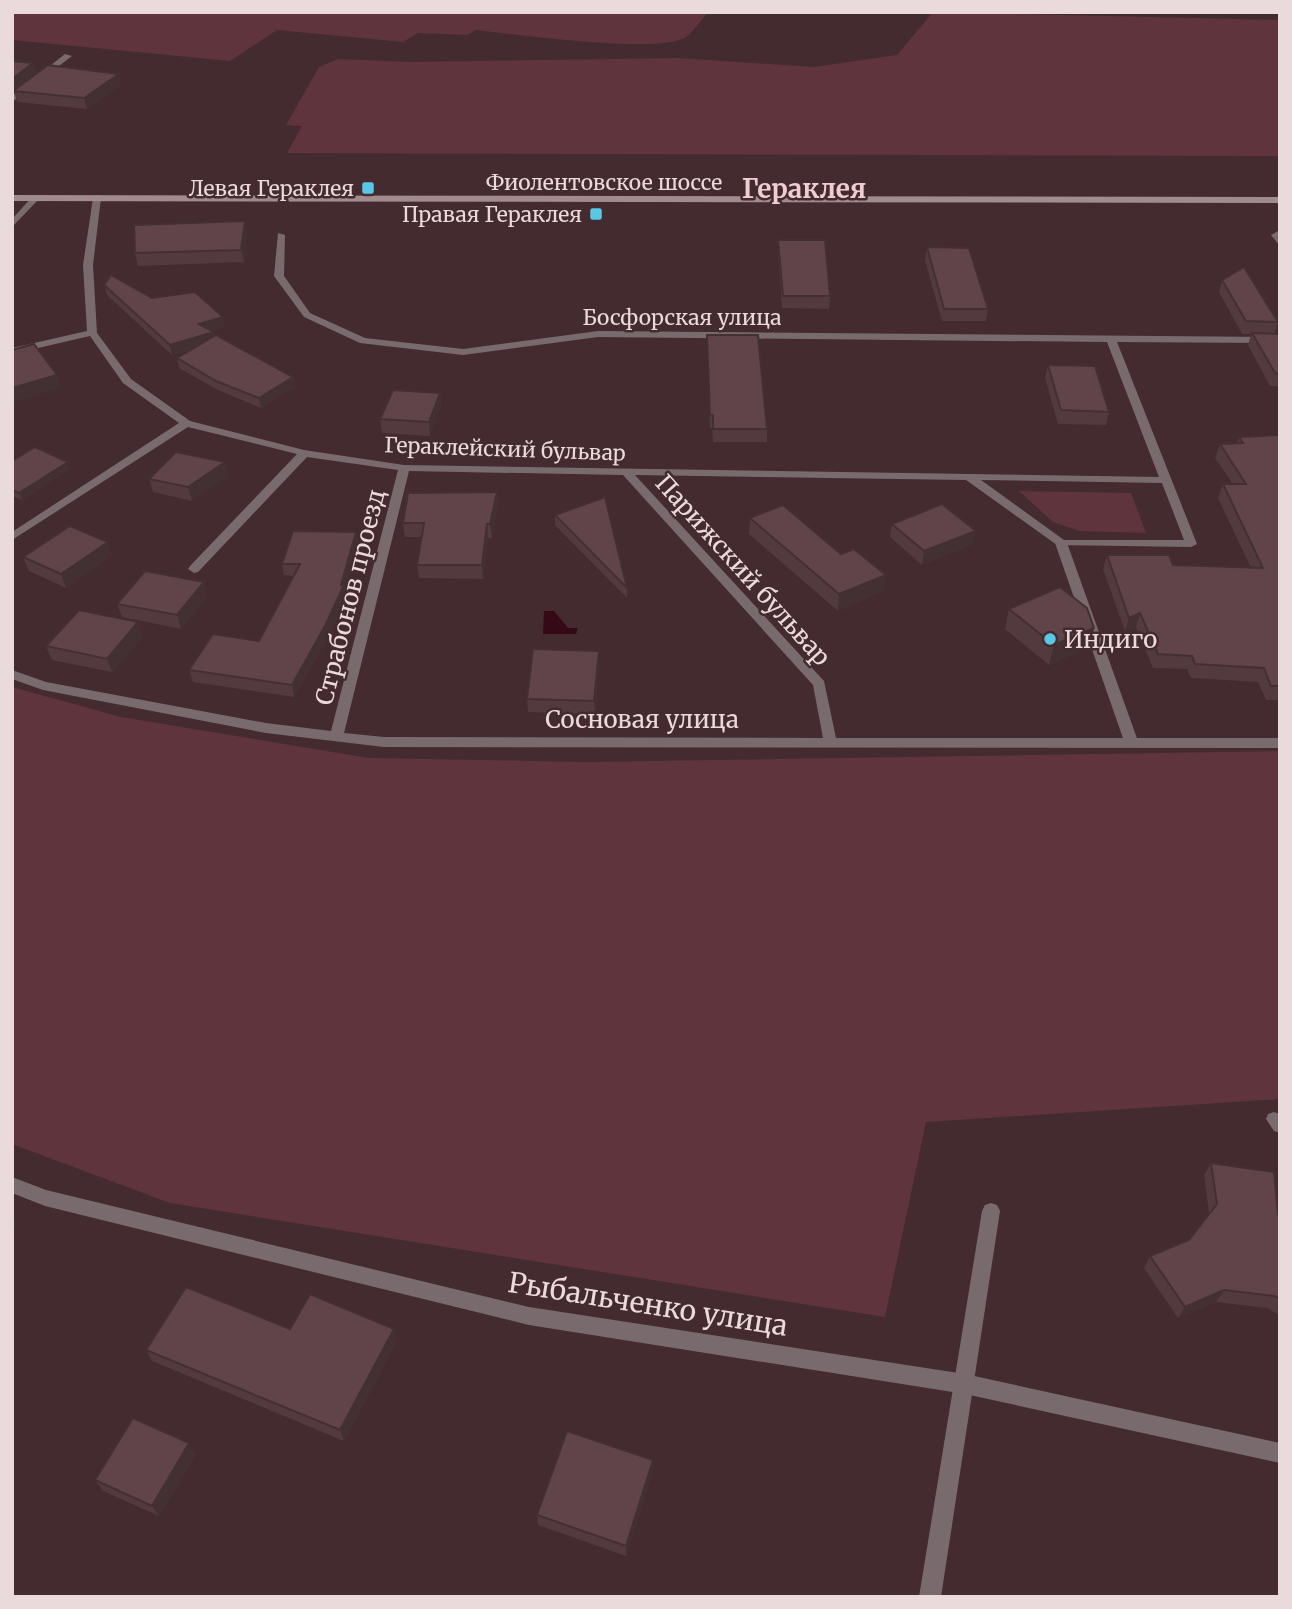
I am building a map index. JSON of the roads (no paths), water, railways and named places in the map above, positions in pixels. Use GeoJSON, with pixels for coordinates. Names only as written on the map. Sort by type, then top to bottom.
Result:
{"type":"FeatureCollection","features":[{"type":"Feature","properties":{"kind":"main road","name":"Фиолентовское шоссе"},"geometry":{"type":"LineString","coordinates":[[12,198],[1280,200]]}},
{"type":"Feature","properties":{"kind":"street"},"geometry":{"type":"LineString","coordinates":[[12,100],[68,56]]}},
{"type":"Feature","properties":{"kind":"street"},"geometry":{"type":"LineString","coordinates":[[12,224],[36,198]]}},
{"type":"Feature","properties":{"kind":"street"},"geometry":{"type":"LineString","coordinates":[[12,351],[92,333],[88,265],[97,198]]}},
{"type":"Feature","properties":{"kind":"street"},"geometry":{"type":"LineString","coordinates":[[1280,233],[1275,235],[1280,243]]}},
{"type":"Feature","properties":{"kind":"street","name":"Босфорская улица"},"geometry":{"type":"LineString","coordinates":[[281,235],[279,276],[307,315],[363,341],[463,352],[598,334],[1280,340]]}},
{"type":"Feature","properties":{"kind":"street","name":"Гераклейский бульвар"},"geometry":{"type":"LineString","coordinates":[[92,333],[127,381],[186,423],[304,453],[404,468],[1166,480]]}},
{"type":"Feature","properties":{"kind":"street"},"geometry":{"type":"LineString","coordinates":[[1061,543],[1191,544],[1111,339]]}},
{"type":"Feature","properties":{"kind":"street"},"geometry":{"type":"LineString","coordinates":[[12,537],[186,423]]}},
{"type":"Feature","properties":{"kind":"street"},"geometry":{"type":"LineString","coordinates":[[194,569],[304,453]]}},
{"type":"Feature","properties":{"kind":"street","name":"Страбонов проезд"},"geometry":{"type":"LineString","coordinates":[[336,736],[404,468]]}},
{"type":"Feature","properties":{"kind":"street","name":"Парижский бульвар"},"geometry":{"type":"LineString","coordinates":[[627,473],[818,684],[830,740]]}},
{"type":"Feature","properties":{"kind":"street"},"geometry":{"type":"LineString","coordinates":[[970,477],[1061,543],[1132,744]]}},
{"type":"Feature","properties":{"kind":"street","name":"Сосновая улица"},"geometry":{"type":"LineString","coordinates":[[12,674],[43,686],[266,728],[384,742],[830,740],[1280,743]]}},
{"type":"Feature","properties":{"kind":"street","name":"Рыбальченко улица"},"geometry":{"type":"LineString","coordinates":[[12,1185],[45,1198],[529,1316],[965,1384],[1280,1453]]}},
{"type":"Feature","properties":{"kind":"street"},"geometry":{"type":"LineString","coordinates":[[930,1597],[991,1211]]}},
{"type":"Feature","properties":{"kind":"place","name":"Левая Гераклея"},"geometry":{"type":"Point","coordinates":[368,188]}},
{"type":"Feature","properties":{"kind":"place","name":"Правая Гераклея"},"geometry":{"type":"Point","coordinates":[596,214]}},
{"type":"Feature","properties":{"kind":"place","name":"Индиго"},"geometry":{"type":"Point","coordinates":[1050,639]}},
{"type":"Feature","properties":{"kind":"district","name":"Гераклея"},"geometry":{"type":"Point","coordinates":[804,188]}}]}
